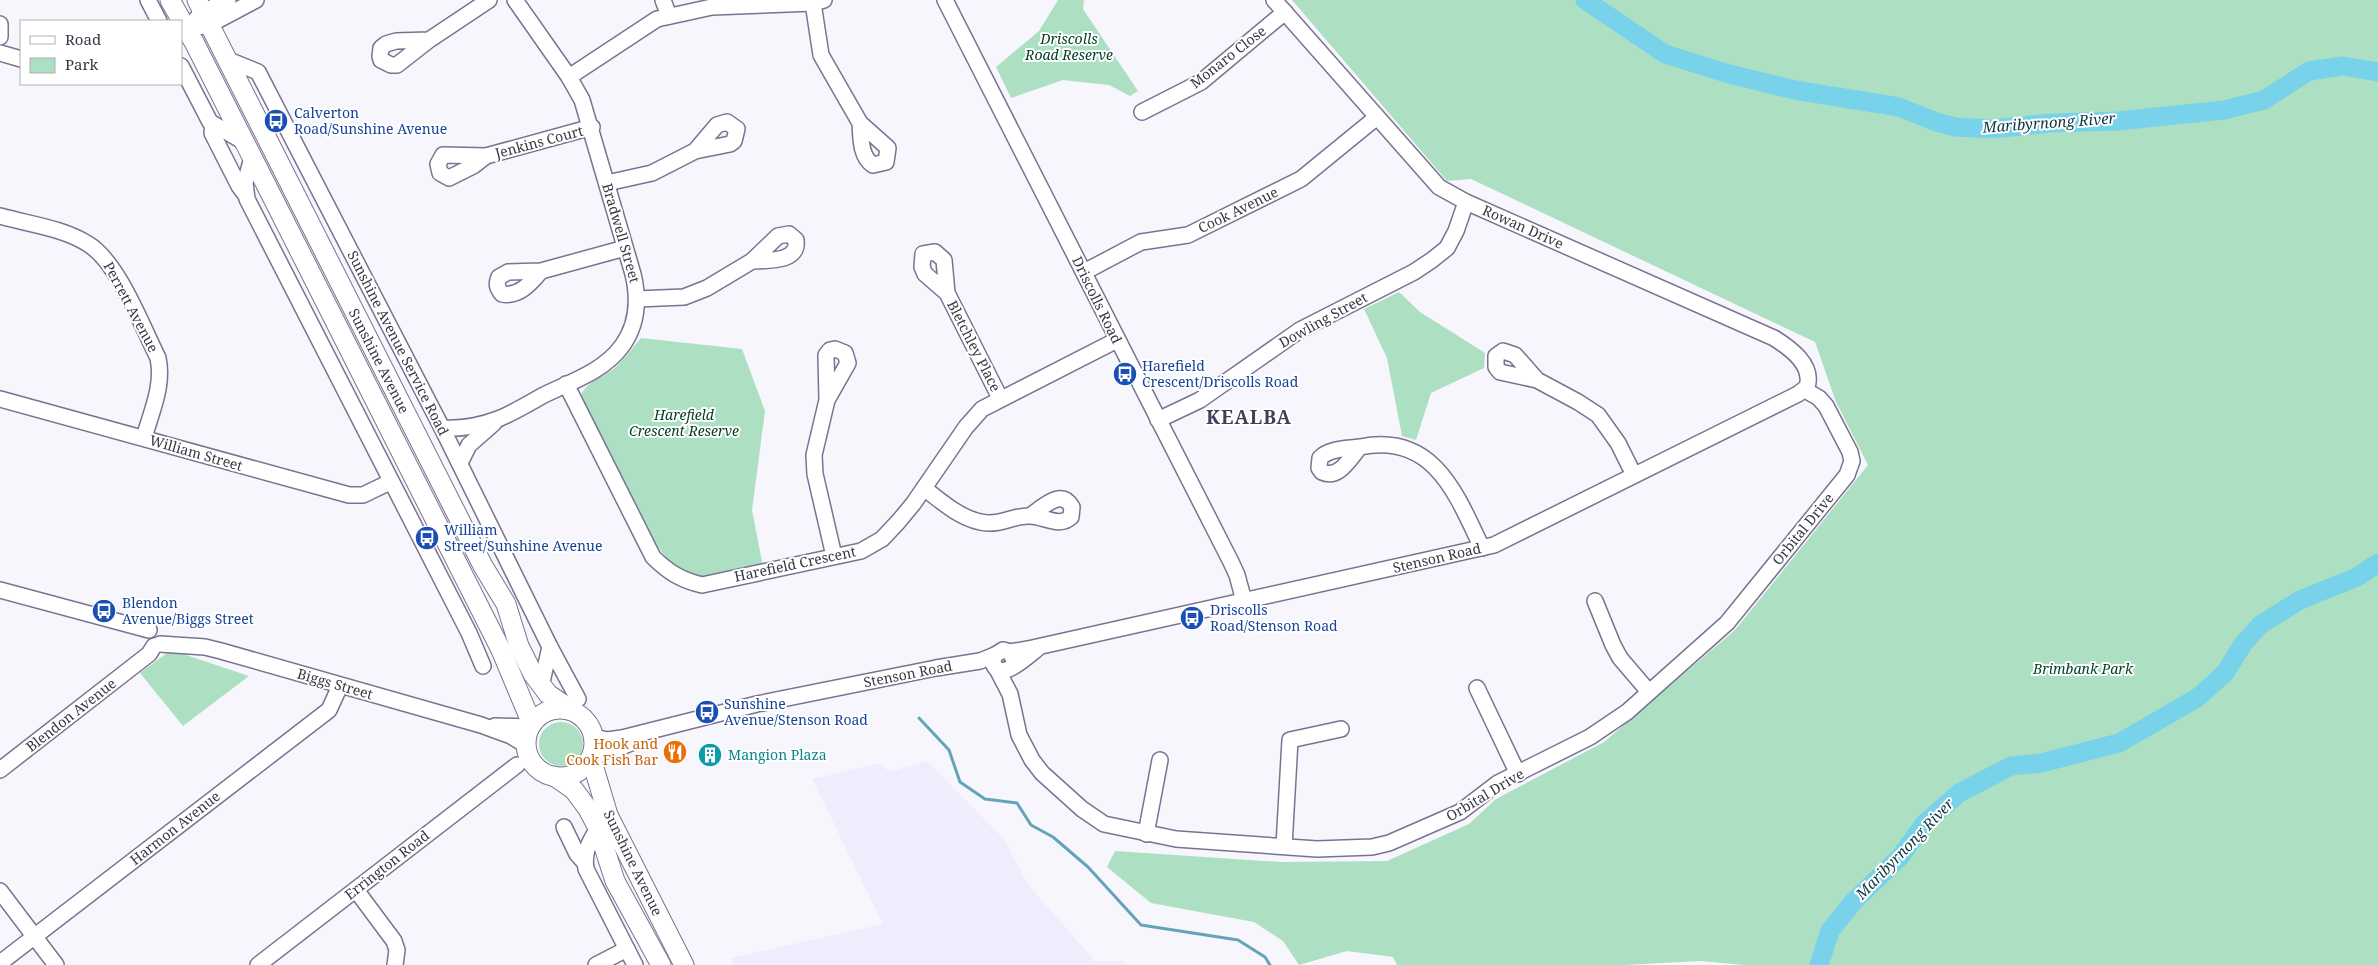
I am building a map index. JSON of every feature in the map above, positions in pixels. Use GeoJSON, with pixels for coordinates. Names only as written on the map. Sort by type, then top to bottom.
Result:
{"type":"FeatureCollection","features":[{"type":"Feature","properties":{"kind":"main road","name":"Sunshine Avenue"},"geometry":{"type":"LineString","coordinates":[[170,0],[180,20]]}},
{"type":"Feature","properties":{"kind":"main road","name":"Sunshine Avenue"},"geometry":{"type":"LineString","coordinates":[[203,12],[483,566],[506,604],[523,655],[541,686],[552,697],[575,705]]}},
{"type":"Feature","properties":{"kind":"main road","name":"Sunshine Avenue"},"geometry":{"type":"LineString","coordinates":[[182,23],[501,650],[531,725]]}},
{"type":"Feature","properties":{"kind":"main road"},"geometry":{"type":"LineString","coordinates":[[575,705],[588,724],[592,749],[586,766],[571,775],[554,776],[542,771],[533,763],[526,745],[531,725],[550,710],[565,709],[575,705]]}},
{"type":"Feature","properties":{"kind":"main road","name":"Sunshine Avenue"},"geometry":{"type":"LineString","coordinates":[[592,749],[608,814],[684,965]]}},
{"type":"Feature","properties":{"kind":"main road","name":"Sunshine Avenue"},"geometry":{"type":"LineString","coordinates":[[554,776],[579,795],[598,828],[612,874],[661,965]]}},
{"type":"Feature","properties":{"kind":"street"},"geometry":{"type":"LineString","coordinates":[[148,0],[158,20]]}},
{"type":"Feature","properties":{"kind":"street"},"geometry":{"type":"LineString","coordinates":[[185,29],[203,12],[228,0]]}},
{"type":"Feature","properties":{"kind":"street"},"geometry":{"type":"LineString","coordinates":[[203,12],[256,0]]}},
{"type":"Feature","properties":{"kind":"street"},"geometry":{"type":"LineString","coordinates":[[429,40],[448,30],[489,0]]}},
{"type":"Feature","properties":{"kind":"street","name":"Bradwell Street"},"geometry":{"type":"LineString","coordinates":[[442,428],[464,428],[499,419],[603,365],[622,346],[633,325],[637,299],[633,274],[592,127],[582,100],[569,77],[514,0]]}},
{"type":"Feature","properties":{"kind":"street"},"geometry":{"type":"LineString","coordinates":[[663,0],[668,16]]}},
{"type":"Feature","properties":{"kind":"street","name":"Driscolls Road"},"geometry":{"type":"LineString","coordinates":[[945,0],[1237,575],[1244,601]]}},
{"type":"Feature","properties":{"kind":"street","name":"Rowan Drive"},"geometry":{"type":"LineString","coordinates":[[1274,0],[1439,187],[1466,202],[1774,338],[1788,347],[1803,363],[1808,379],[1804,390]]}},
{"type":"Feature","properties":{"kind":"street"},"geometry":{"type":"LineString","coordinates":[[569,77],[648,24],[668,16],[712,7],[761,2],[818,1],[821,55],[860,123]]}},
{"type":"Feature","properties":{"kind":"street","name":"Monaro Close"},"geometry":{"type":"LineString","coordinates":[[1142,112],[1201,82],[1285,12]]}},
{"type":"Feature","properties":{"kind":"street"},"geometry":{"type":"LineString","coordinates":[[0,24],[0,37]]}},
{"type":"Feature","properties":{"kind":"street"},"geometry":{"type":"LineString","coordinates":[[0,53],[20,59]]}},
{"type":"Feature","properties":{"kind":"street","name":"Sunshine Avenue Service Road"},"geometry":{"type":"LineString","coordinates":[[226,58],[258,72],[460,463],[550,647],[575,705]]}},
{"type":"Feature","properties":{"kind":"street"},"geometry":{"type":"LineString","coordinates":[[182,68],[213,125],[248,150],[245,194]]}},
{"type":"Feature","properties":{"kind":"street","name":"Cook Avenue"},"geometry":{"type":"LineString","coordinates":[[1084,272],[1141,242],[1188,235],[1301,179],[1377,117]]}},
{"type":"Feature","properties":{"kind":"street"},"geometry":{"type":"LineString","coordinates":[[213,125],[212,133],[469,633],[483,666]]}},
{"type":"Feature","properties":{"kind":"street","name":"Jenkins Court"},"geometry":{"type":"LineString","coordinates":[[486,156],[592,127]]}},
{"type":"Feature","properties":{"kind":"street"},"geometry":{"type":"LineString","coordinates":[[607,183],[652,173],[695,151]]}},
{"type":"Feature","properties":{"kind":"street","name":"Dowling Street"},"geometry":{"type":"LineString","coordinates":[[1158,420],[1200,400],[1300,330],[1414,272],[1432,260],[1447,248],[1456,231],[1466,202]]}},
{"type":"Feature","properties":{"kind":"street","name":"Perrett Avenue"},"geometry":{"type":"LineString","coordinates":[[0,216],[72,236],[89,244],[102,254],[113,269],[158,358],[161,370],[160,382],[144,438]]}},
{"type":"Feature","properties":{"kind":"street"},"geometry":{"type":"LineString","coordinates":[[541,271],[626,248]]}},
{"type":"Feature","properties":{"kind":"street"},"geometry":{"type":"LineString","coordinates":[[637,299],[684,297],[707,288],[752,261]]}},
{"type":"Feature","properties":{"kind":"street","name":"Bletchley Place"},"geometry":{"type":"LineString","coordinates":[[947,293],[1000,398]]}},
{"type":"Feature","properties":{"kind":"street","name":"Harefield Crescent"},"geometry":{"type":"LineString","coordinates":[[566,384],[653,557],[667,571],[683,580],[702,585],[861,551],[882,539],[908,510],[966,427],[982,409],[1000,398],[1117,340]]}},
{"type":"Feature","properties":{"kind":"street"},"geometry":{"type":"LineString","coordinates":[[1536,380],[1598,415],[1618,443],[1634,475]]}},
{"type":"Feature","properties":{"kind":"street","name":"Stenson Road"},"geometry":{"type":"LineString","coordinates":[[592,749],[607,740],[688,723],[734,709],[961,664],[1004,663],[1042,645],[1482,548],[1505,540],[1804,390]]}},
{"type":"Feature","properties":{"kind":"street","name":"Orbital Drive"},"geometry":{"type":"LineString","coordinates":[[1004,663],[1019,735],[1042,772],[1082,809],[1104,824],[1176,839],[1347,848],[1372,847],[1389,843],[1460,812],[1498,783],[1590,737],[1626,712],[1728,623],[1846,475],[1852,460],[1850,452],[1826,406],[1818,398],[1804,390]]}},
{"type":"Feature","properties":{"kind":"street","name":"William Street"},"geometry":{"type":"LineString","coordinates":[[0,399],[349,495],[363,495],[390,482]]}},
{"type":"Feature","properties":{"kind":"street"},"geometry":{"type":"LineString","coordinates":[[827,400],[814,455],[815,474],[834,556]]}},
{"type":"Feature","properties":{"kind":"street"},"geometry":{"type":"LineString","coordinates":[[460,463],[469,444],[499,419]]}},
{"type":"Feature","properties":{"kind":"street"},"geometry":{"type":"LineString","coordinates":[[1360,447],[1382,443],[1402,446],[1438,468],[1451,486],[1482,548]]}},
{"type":"Feature","properties":{"kind":"street"},"geometry":{"type":"LineString","coordinates":[[924,488],[958,513],[972,520],[988,523],[1030,516]]}},
{"type":"Feature","properties":{"kind":"street","name":"Biggs Street"},"geometry":{"type":"LineString","coordinates":[[0,590],[122,624],[153,639],[221,650],[340,686],[481,725],[511,736],[526,745]]}},
{"type":"Feature","properties":{"kind":"street"},"geometry":{"type":"LineString","coordinates":[[1593,598],[1620,658],[1649,692]]}},
{"type":"Feature","properties":{"kind":"street"},"geometry":{"type":"LineString","coordinates":[[469,633],[501,650]]}},
{"type":"Feature","properties":{"kind":"street","name":"Blendon Avenue"},"geometry":{"type":"LineString","coordinates":[[0,770],[142,660],[149,654],[153,639]]}},
{"type":"Feature","properties":{"kind":"street"},"geometry":{"type":"LineString","coordinates":[[541,686],[550,647]]}},
{"type":"Feature","properties":{"kind":"street","name":"Harmon Avenue"},"geometry":{"type":"LineString","coordinates":[[0,963],[329,710],[340,686]]}},
{"type":"Feature","properties":{"kind":"street"},"geometry":{"type":"LineString","coordinates":[[1477,688],[1518,774]]}},
{"type":"Feature","properties":{"kind":"street","name":"Biggs Street"},"geometry":{"type":"LineString","coordinates":[[481,725],[531,725]]}},
{"type":"Feature","properties":{"kind":"street"},"geometry":{"type":"LineString","coordinates":[[1284,846],[1290,740],[1341,728]]}},
{"type":"Feature","properties":{"kind":"street"},"geometry":{"type":"LineString","coordinates":[[1146,834],[1160,760]]}},
{"type":"Feature","properties":{"kind":"street","name":"Errington Road"},"geometry":{"type":"LineString","coordinates":[[258,965],[517,765]]}},
{"type":"Feature","properties":{"kind":"street"},"geometry":{"type":"LineString","coordinates":[[564,827],[577,854],[585,863]]}},
{"type":"Feature","properties":{"kind":"street"},"geometry":{"type":"LineString","coordinates":[[598,828],[587,847],[585,863],[588,875],[635,965]]}},
{"type":"Feature","properties":{"kind":"street"},"geometry":{"type":"LineString","coordinates":[[356,890],[394,941],[397,950],[395,965]]}},
{"type":"Feature","properties":{"kind":"street"},"geometry":{"type":"LineString","coordinates":[[0,891],[56,965]]}},
{"type":"Feature","properties":{"kind":"street"},"geometry":{"type":"LineString","coordinates":[[596,965],[628,950]]}},
{"type":"Feature","properties":{"kind":"shaded area"},"geometry":{"type":"Polygon","coordinates":[[[927,761],[1004,839],[1029,886],[1096,962],[1121,961],[1128,965],[734,965],[730,958],[883,924],[812,779],[881,763],[889,772],[927,761]]]}},
{"type":"Feature","properties":{"kind":"green space","name":"Driscolls Road Reserve"},"geometry":{"type":"Polygon","coordinates":[[[1058,0],[1084,0],[1083,9],[1138,91],[1130,96],[1109,85],[1063,80],[1011,98],[996,67],[1039,31],[1058,0]]]}},
{"type":"Feature","properties":{"kind":"green space","name":"Brimbank Park"},"geometry":{"type":"Polygon","coordinates":[[[1292,0],[2378,0],[2378,965],[1744,965],[1700,961],[1625,965],[1397,965],[1393,957],[1347,951],[1299,965],[1283,941],[1254,922],[1151,903],[1107,867],[1115,851],[1281,862],[1387,861],[1469,824],[1496,799],[1604,742],[1735,630],[1868,465],[1836,402],[1815,342],[1471,179],[1447,181],[1292,0]]]}},
{"type":"Feature","properties":{"kind":"green space"},"geometry":{"type":"Polygon","coordinates":[[[1399,292],[1420,312],[1485,353],[1484,368],[1431,393],[1416,440],[1402,436],[1387,358],[1364,309],[1399,292]]]}},
{"type":"Feature","properties":{"kind":"green space","name":"Harefield Crescent Reserve"},"geometry":{"type":"Polygon","coordinates":[[[641,338],[742,349],[765,411],[752,510],[763,567],[714,576],[688,574],[676,567],[665,556],[653,539],[581,395],[592,382],[613,370],[641,338]]]}},
{"type":"Feature","properties":{"kind":"green space"},"geometry":{"type":"Polygon","coordinates":[[[171,650],[249,676],[183,726],[140,673],[171,650]]]}},
{"type":"Feature","properties":{"kind":"green space"},"geometry":{"type":"Polygon","coordinates":[[[565,722],[577,728],[582,735],[582,753],[577,760],[570,765],[557,766],[549,763],[542,756],[539,740],[542,732],[549,725],[565,722]]]}},
{"type":"Feature","properties":{"kind":"waterway","name":"Maribyrnong River"},"geometry":{"type":"LineString","coordinates":[[1585,0],[1665,54],[1729,74],[1795,90],[1899,107],[1936,122],[1956,127],[1992,129],[2051,123],[2118,121],[2224,110],[2264,100],[2309,71],[2343,66],[2378,72]]}},
{"type":"Feature","properties":{"kind":"waterway","name":"Maribyrnong River"},"geometry":{"type":"LineString","coordinates":[[1819,965],[1830,931],[1853,902],[1900,857],[1924,824],[1959,793],[2011,766],[2041,763],[2119,743],[2197,698],[2225,673],[2243,644],[2260,625],[2300,600],[2357,577],[2378,563]]}},
{"type":"Feature","properties":{"kind":"waterway"},"geometry":{"type":"LineString","coordinates":[[919,718],[949,750],[960,782],[985,799],[1017,803],[1031,825],[1053,837],[1088,867],[1141,925],[1238,940],[1265,957],[1270,965]]}},
{"type":"Feature","properties":{"kind":"place","name":"Calverton Road/Sunshine Avenue"},"geometry":{"type":"Point","coordinates":[276,121]}},
{"type":"Feature","properties":{"kind":"place","name":"Harefield Crescent/Driscolls Road"},"geometry":{"type":"Point","coordinates":[1125,374]}},
{"type":"Feature","properties":{"kind":"place","name":"William Street/Sunshine Avenue"},"geometry":{"type":"Point","coordinates":[427,538]}},
{"type":"Feature","properties":{"kind":"place","name":"Blendon Avenue/Biggs Street"},"geometry":{"type":"Point","coordinates":[104,611]}},
{"type":"Feature","properties":{"kind":"place","name":"Driscolls Road/Stenson Road"},"geometry":{"type":"Point","coordinates":[1192,618]}},
{"type":"Feature","properties":{"kind":"place","name":"Sunshine Avenue/Stenson Road"},"geometry":{"type":"Point","coordinates":[707,712]}},
{"type":"Feature","properties":{"kind":"place","name":"Hook and Cook Fish Bar"},"geometry":{"type":"Point","coordinates":[675,752]}},
{"type":"Feature","properties":{"kind":"place","name":"Mangion Plaza"},"geometry":{"type":"Point","coordinates":[710,755]}},
{"type":"Feature","properties":{"kind":"district","name":"KEALBA"},"geometry":{"type":"Point","coordinates":[1249,417]}}]}
